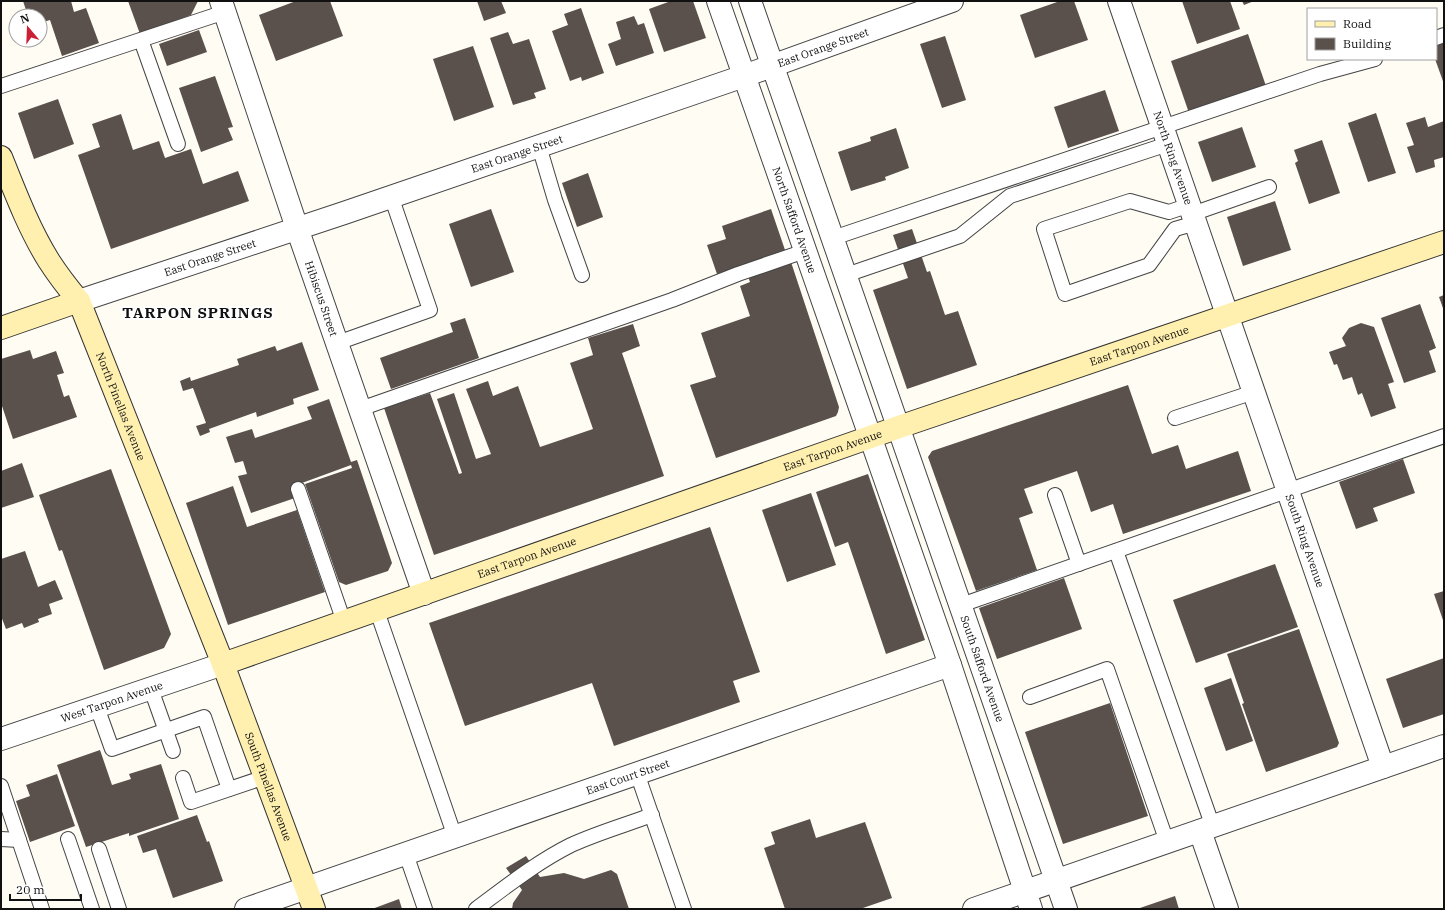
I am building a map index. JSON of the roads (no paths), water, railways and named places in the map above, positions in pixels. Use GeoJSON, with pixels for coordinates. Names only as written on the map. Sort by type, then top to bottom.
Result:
{"type":"FeatureCollection","features":[{"type":"Feature","properties":{"kind":"main road","name":"North Pinellas Avenue"},"geometry":{"type":"LineString","coordinates":[[1,157],[26,217],[49,260],[79,301],[224,664]]}},
{"type":"Feature","properties":{"kind":"main road","name":"East Tarpon Avenue"},"geometry":{"type":"LineString","coordinates":[[224,664],[899,427],[1444,242]]}},
{"type":"Feature","properties":{"kind":"main road"},"geometry":{"type":"LineString","coordinates":[[1,328],[79,301]]}},
{"type":"Feature","properties":{"kind":"main road","name":"South Pinellas Avenue"},"geometry":{"type":"LineString","coordinates":[[224,664],[314,909]]}},
{"type":"Feature","properties":{"kind":"street","name":"North Safford Avenue"},"geometry":{"type":"LineString","coordinates":[[718,1],[870,438]]}},
{"type":"Feature","properties":{"kind":"street"},"geometry":{"type":"LineString","coordinates":[[750,1],[899,427]]}},
{"type":"Feature","properties":{"kind":"street","name":"North Ring Avenue"},"geometry":{"type":"LineString","coordinates":[[1120,1],[1227,315]]}},
{"type":"Feature","properties":{"kind":"street","name":"East Orange Street"},"geometry":{"type":"LineString","coordinates":[[79,301],[773,66],[940,3]]}},
{"type":"Feature","properties":{"kind":"street","name":"Hibiscus Street"},"geometry":{"type":"LineString","coordinates":[[223,7],[297,228],[424,594]]}},
{"type":"Feature","properties":{"kind":"street","name":"South Ring Avenue"},"geometry":{"type":"LineString","coordinates":[[1227,315],[1383,767]]}},
{"type":"Feature","properties":{"kind":"street","name":"South Safford Avenue"},"geometry":{"type":"LineString","coordinates":[[899,427],[1066,909]]}},
{"type":"Feature","properties":{"kind":"street"},"geometry":{"type":"LineString","coordinates":[[870,438],[950,665],[1028,900]]}},
{"type":"Feature","properties":{"kind":"street","name":"West Tarpon Avenue"},"geometry":{"type":"LineString","coordinates":[[1,739],[224,664]]}},
{"type":"Feature","properties":{"kind":"street","name":"East Court Street"},"geometry":{"type":"LineString","coordinates":[[246,909],[950,665]]}},
{"type":"Feature","properties":{"kind":"street"},"geometry":{"type":"LineString","coordinates":[[974,909],[1028,900],[1057,880],[1444,746]]}},
{"type":"Feature","properties":{"kind":"street"},"geometry":{"type":"LineString","coordinates":[[1206,829],[1227,909]]}},
{"type":"Feature","properties":{"kind":"lane"},"geometry":{"type":"LineString","coordinates":[[1,86],[141,40],[223,7]]}},
{"type":"Feature","properties":{"kind":"lane"},"geometry":{"type":"LineString","coordinates":[[141,40],[178,144]]}},
{"type":"Feature","properties":{"kind":"lane"},"geometry":{"type":"LineString","coordinates":[[846,275],[960,236],[1010,196],[1320,74],[1371,60]]}},
{"type":"Feature","properties":{"kind":"lane"},"geometry":{"type":"LineString","coordinates":[[833,238],[1165,135]]}},
{"type":"Feature","properties":{"kind":"lane"},"geometry":{"type":"LineString","coordinates":[[539,146],[555,200],[582,275]]}},
{"type":"Feature","properties":{"kind":"lane"},"geometry":{"type":"LineString","coordinates":[[1192,214],[1169,212],[1130,201],[1044,229],[1065,294],[1149,265],[1175,230],[1192,214],[1269,187]]}},
{"type":"Feature","properties":{"kind":"lane"},"geometry":{"type":"LineString","coordinates":[[337,343],[430,310],[391,196]]}},
{"type":"Feature","properties":{"kind":"lane"},"geometry":{"type":"LineString","coordinates":[[360,408],[672,300],[738,274],[805,251]]}},
{"type":"Feature","properties":{"kind":"lane"},"geometry":{"type":"LineString","coordinates":[[1175,418],[1254,392]]}},
{"type":"Feature","properties":{"kind":"lane"},"geometry":{"type":"LineString","coordinates":[[961,605],[1444,436]]}},
{"type":"Feature","properties":{"kind":"lane"},"geometry":{"type":"LineString","coordinates":[[298,489],[344,622]]}},
{"type":"Feature","properties":{"kind":"lane"},"geometry":{"type":"LineString","coordinates":[[1055,495],[1079,564]]}},
{"type":"Feature","properties":{"kind":"lane"},"geometry":{"type":"LineString","coordinates":[[1116,551],[1206,829]]}},
{"type":"Feature","properties":{"kind":"lane"},"geometry":{"type":"LineString","coordinates":[[377,611],[455,837]]}},
{"type":"Feature","properties":{"kind":"lane"},"geometry":{"type":"LineString","coordinates":[[1030,697],[1108,669],[1167,842]]}},
{"type":"Feature","properties":{"kind":"lane"},"geometry":{"type":"LineString","coordinates":[[151,689],[173,751]]}},
{"type":"Feature","properties":{"kind":"lane"},"geometry":{"type":"LineString","coordinates":[[97,707],[112,749],[204,717],[229,789]]}},
{"type":"Feature","properties":{"kind":"lane"},"geometry":{"type":"LineString","coordinates":[[637,774],[684,909]]}},
{"type":"Feature","properties":{"kind":"lane"},"geometry":{"type":"LineString","coordinates":[[183,778],[191,802],[265,777]]}},
{"type":"Feature","properties":{"kind":"lane"},"geometry":{"type":"LineString","coordinates":[[1,786],[42,909]]}},
{"type":"Feature","properties":{"kind":"lane"},"geometry":{"type":"LineString","coordinates":[[476,909],[514,881],[571,845],[602,832],[652,815]]}},
{"type":"Feature","properties":{"kind":"lane"},"geometry":{"type":"LineString","coordinates":[[1,839],[19,840]]}},
{"type":"Feature","properties":{"kind":"lane"},"geometry":{"type":"LineString","coordinates":[[68,839],[92,909]]}},
{"type":"Feature","properties":{"kind":"lane"},"geometry":{"type":"LineString","coordinates":[[99,849],[119,909]]}},
{"type":"Feature","properties":{"kind":"lane"},"geometry":{"type":"LineString","coordinates":[[406,854],[425,909]]}},
{"type":"Feature","properties":{"kind":"district","name":"TARPON SPRINGS"},"geometry":{"type":"Point","coordinates":[198,313]}}]}
